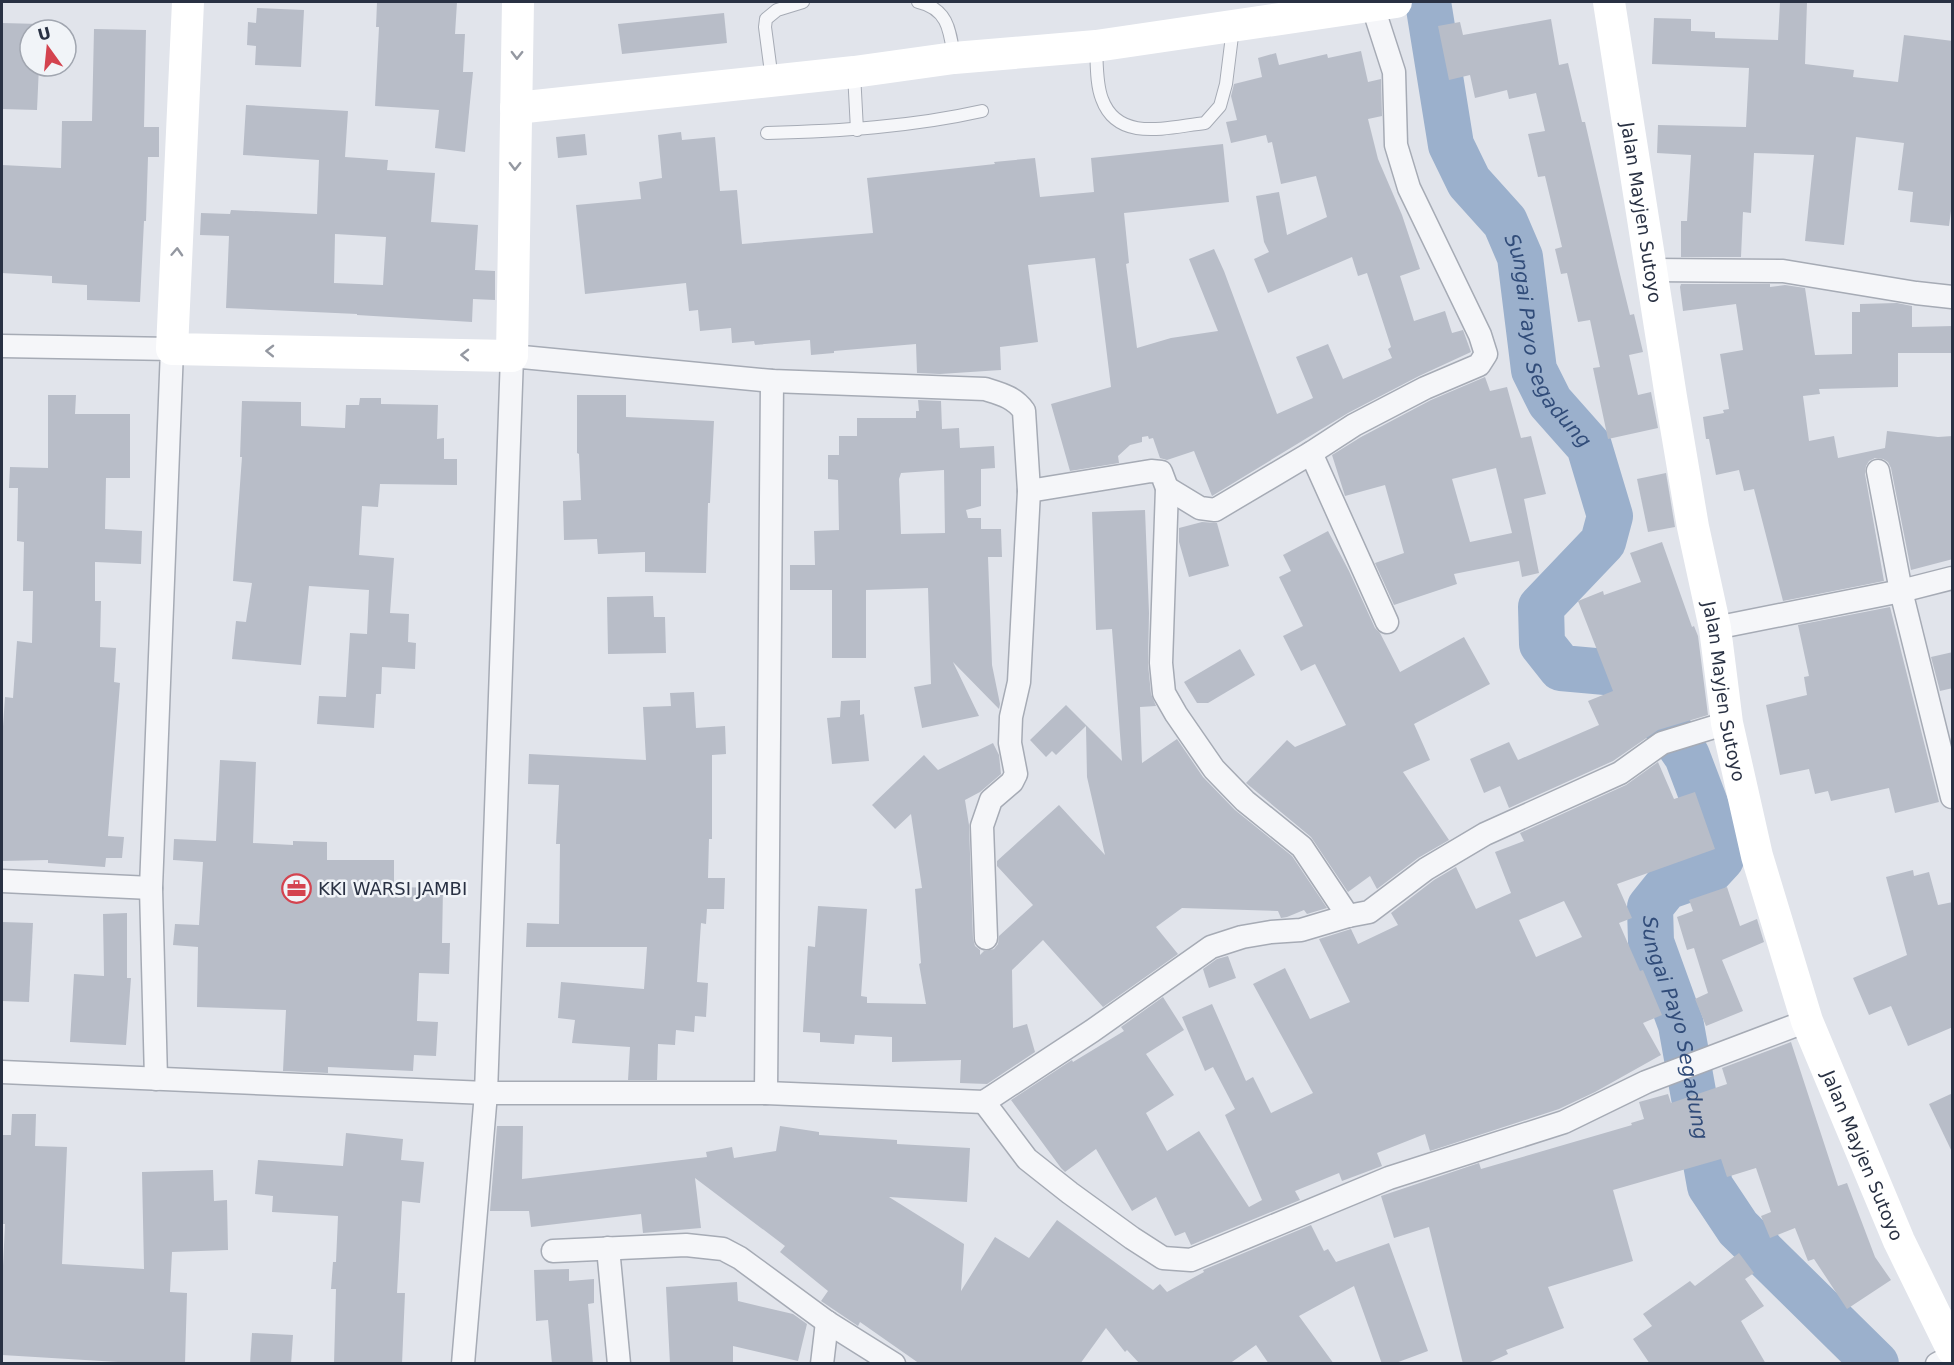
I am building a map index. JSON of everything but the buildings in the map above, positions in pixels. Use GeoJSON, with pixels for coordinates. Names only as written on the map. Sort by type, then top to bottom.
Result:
{"type":"FeatureCollection","features":[{"type":"Feature","properties":{"kind":"street"},"geometry":{"type":"LineString","coordinates":[[156,1079],[151,888],[188,2]]}},
{"type":"Feature","properties":{"kind":"street"},"geometry":{"type":"LineString","coordinates":[[463,1364],[486,1093],[512,356],[518,2]]}},
{"type":"Feature","properties":{"kind":"street"},"geometry":{"type":"LineString","coordinates":[[516,108],[854,72],[954,58],[1096,46],[1233,25],[1333,6],[1387,2],[1394,72],[1396,144],[1409,188],[1480,335],[1486,354],[1479,365],[1425,388],[1354,425],[1215,510],[1200,508],[1167,488]]}},
{"type":"Feature","properties":{"kind":"street","name":"Jalan Mayjen Sutoyo"},"geometry":{"type":"LineString","coordinates":[[1609,2],[1687,491],[1715,628],[1727,723],[1757,856],[1807,1021],[1899,1241],[1953,1349]]}},
{"type":"Feature","properties":{"kind":"street"},"geometry":{"type":"LineString","coordinates":[[1651,270],[1783,271],[1953,297]]}},
{"type":"Feature","properties":{"kind":"street"},"geometry":{"type":"LineString","coordinates":[[2,346],[512,356],[772,381],[985,389],[1006,395],[1019,404],[1024,411],[1029,491],[1019,682],[1011,717],[1010,743],[1016,774],[1012,782],[991,800],[981,826],[986,938]]}},
{"type":"Feature","properties":{"kind":"street"},"geometry":{"type":"LineString","coordinates":[[766,1093],[772,381]]}},
{"type":"Feature","properties":{"kind":"street"},"geometry":{"type":"LineString","coordinates":[[1311,453],[1387,622]]}},
{"type":"Feature","properties":{"kind":"street"},"geometry":{"type":"LineString","coordinates":[[1029,491],[1151,471],[1161,472],[1167,488],[1161,663],[1164,693],[1214,769],[1245,801],[1302,847],[1348,916]]}},
{"type":"Feature","properties":{"kind":"street"},"geometry":{"type":"LineString","coordinates":[[1878,471],[1901,591],[1953,797]]}},
{"type":"Feature","properties":{"kind":"street"},"geometry":{"type":"LineString","coordinates":[[1715,628],[1901,591],[1953,578]]}},
{"type":"Feature","properties":{"kind":"street"},"geometry":{"type":"LineString","coordinates":[[2,1072],[486,1093],[766,1093],[984,1102],[1211,947],[1252,936],[1301,930],[1369,912],[1426,868],[1485,834],[1620,773],[1662,743],[1727,723]]}},
{"type":"Feature","properties":{"kind":"street"},"geometry":{"type":"LineString","coordinates":[[2,881],[151,888]]}},
{"type":"Feature","properties":{"kind":"street"},"geometry":{"type":"LineString","coordinates":[[984,1102],[1027,1159],[1070,1193],[1131,1238],[1163,1258],[1191,1260],[1389,1178],[1563,1122],[1646,1082],[1807,1021]]}},
{"type":"Feature","properties":{"kind":"street"},"geometry":{"type":"LineString","coordinates":[[553,1251],[686,1245],[723,1250],[740,1258],[827,1322],[894,1364]]}},
{"type":"Feature","properties":{"kind":"street"},"geometry":{"type":"LineString","coordinates":[[608,1248],[619,1364]]}},
{"type":"Feature","properties":{"kind":"street"},"geometry":{"type":"LineString","coordinates":[[822,1364],[827,1322]]}},
{"type":"Feature","properties":{"kind":"street"},"geometry":{"type":"LineString","coordinates":[[1937,1364],[1953,1356]]}},
{"type":"Feature","properties":{"kind":"lane"},"geometry":{"type":"LineString","coordinates":[[772,81],[766,20],[777,10],[803,2]]}},
{"type":"Feature","properties":{"kind":"lane"},"geometry":{"type":"LineString","coordinates":[[918,2],[938,11],[950,26],[954,58]]}},
{"type":"Feature","properties":{"kind":"lane"},"geometry":{"type":"LineString","coordinates":[[1096,46],[1101,97],[1110,115],[1126,126],[1141,130],[1205,123],[1220,105],[1223,95],[1233,25]]}},
{"type":"Feature","properties":{"kind":"lane"},"geometry":{"type":"LineString","coordinates":[[854,72],[857,130]]}},
{"type":"Feature","properties":{"kind":"lane"},"geometry":{"type":"LineString","coordinates":[[767,133],[857,130],[940,120],[982,111]]}},
{"type":"Feature","properties":{"kind":"waterway","name":"Sungai Payo Segadung"},"geometry":{"type":"LineString","coordinates":[[1428,2],[1451,145],[1469,182],[1505,222],[1520,257],[1534,370],[1550,402],[1589,446],[1610,516],[1603,542],[1541,607],[1542,644],[1561,668],[1617,673],[1634,680],[1687,756],[1720,843],[1721,859],[1709,872],[1666,887],[1650,907],[1651,942],[1681,1025],[1710,1186],[1738,1228],[1876,1364]]}},
{"type":"Feature","properties":{"kind":"place","name":"KKI WARSI JAMBI"},"geometry":{"type":"Point","coordinates":[297,888]}}]}
